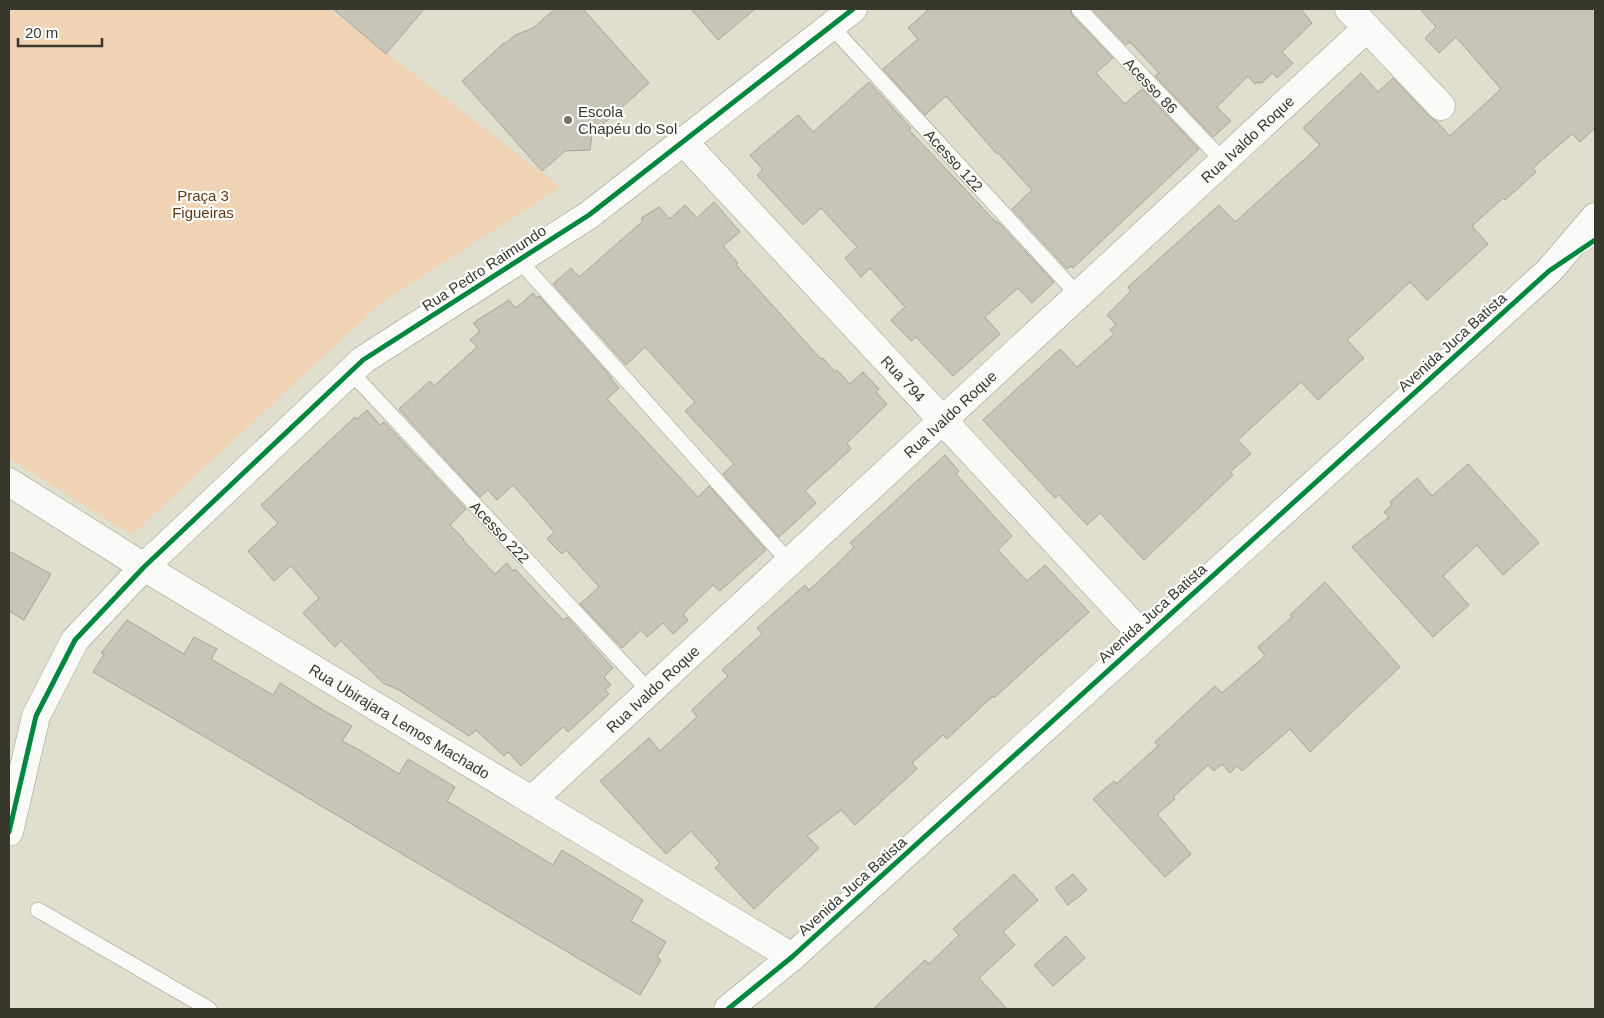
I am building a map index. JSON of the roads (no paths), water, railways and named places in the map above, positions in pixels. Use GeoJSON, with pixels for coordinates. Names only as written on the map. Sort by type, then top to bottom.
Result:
{"type":"FeatureCollection","features":[{"type":"Feature","properties":{"kind":"street","name":"Rua Pedro Raimundo"},"geometry":{"type":"LineString","coordinates":[[9,832],[36,716],[40,708],[75,640],[144,567],[363,360],[589,215],[853,9]]}},
{"type":"Feature","properties":{"kind":"street","name":"Rua Ivaldo Roque"},"geometry":{"type":"LineString","coordinates":[[532,800],[1223,161],[1358,18]]}},
{"type":"Feature","properties":{"kind":"street"},"geometry":{"type":"LineString","coordinates":[[1358,18],[1441,106]]}},
{"type":"Feature","properties":{"kind":"street","name":"Rua 794"},"geometry":{"type":"LineString","coordinates":[[683,141],[1144,637]]}},
{"type":"Feature","properties":{"kind":"street","name":"Avenida Juca Batista"},"geometry":{"type":"LineString","coordinates":[[728,1009],[792,957],[1549,271],[1595,217]]}},
{"type":"Feature","properties":{"kind":"street","name":"Avenida Juca Batista"},"geometry":{"type":"LineString","coordinates":[[1549,271],[1595,240]]}},
{"type":"Feature","properties":{"kind":"street","name":"Rua Ubirajara Lemos Machado"},"geometry":{"type":"LineString","coordinates":[[9,482],[144,567],[792,957]]}},
{"type":"Feature","properties":{"kind":"lane","name":"Acesso 86"},"geometry":{"type":"LineString","coordinates":[[1079,9],[1223,161]]}},
{"type":"Feature","properties":{"kind":"lane","name":"Acesso 122"},"geometry":{"type":"LineString","coordinates":[[831,26],[1078,295]]}},
{"type":"Feature","properties":{"kind":"lane"},"geometry":{"type":"LineString","coordinates":[[519,260],[790,562]]}},
{"type":"Feature","properties":{"kind":"lane","name":"Acesso 222"},"geometry":{"type":"LineString","coordinates":[[350,372],[649,691]]}},
{"type":"Feature","properties":{"kind":"lane"},"geometry":{"type":"LineString","coordinates":[[38,910],[209,1009]]}},
{"type":"Feature","properties":{"kind":"place","name":"Escola Chapéu do Sol"},"geometry":{"type":"Point","coordinates":[568,120]}},
{"type":"Feature","properties":{"kind":"park label","name":"Praça 3 Figueiras"},"geometry":{"type":"Point","coordinates":[203,204]}}]}
